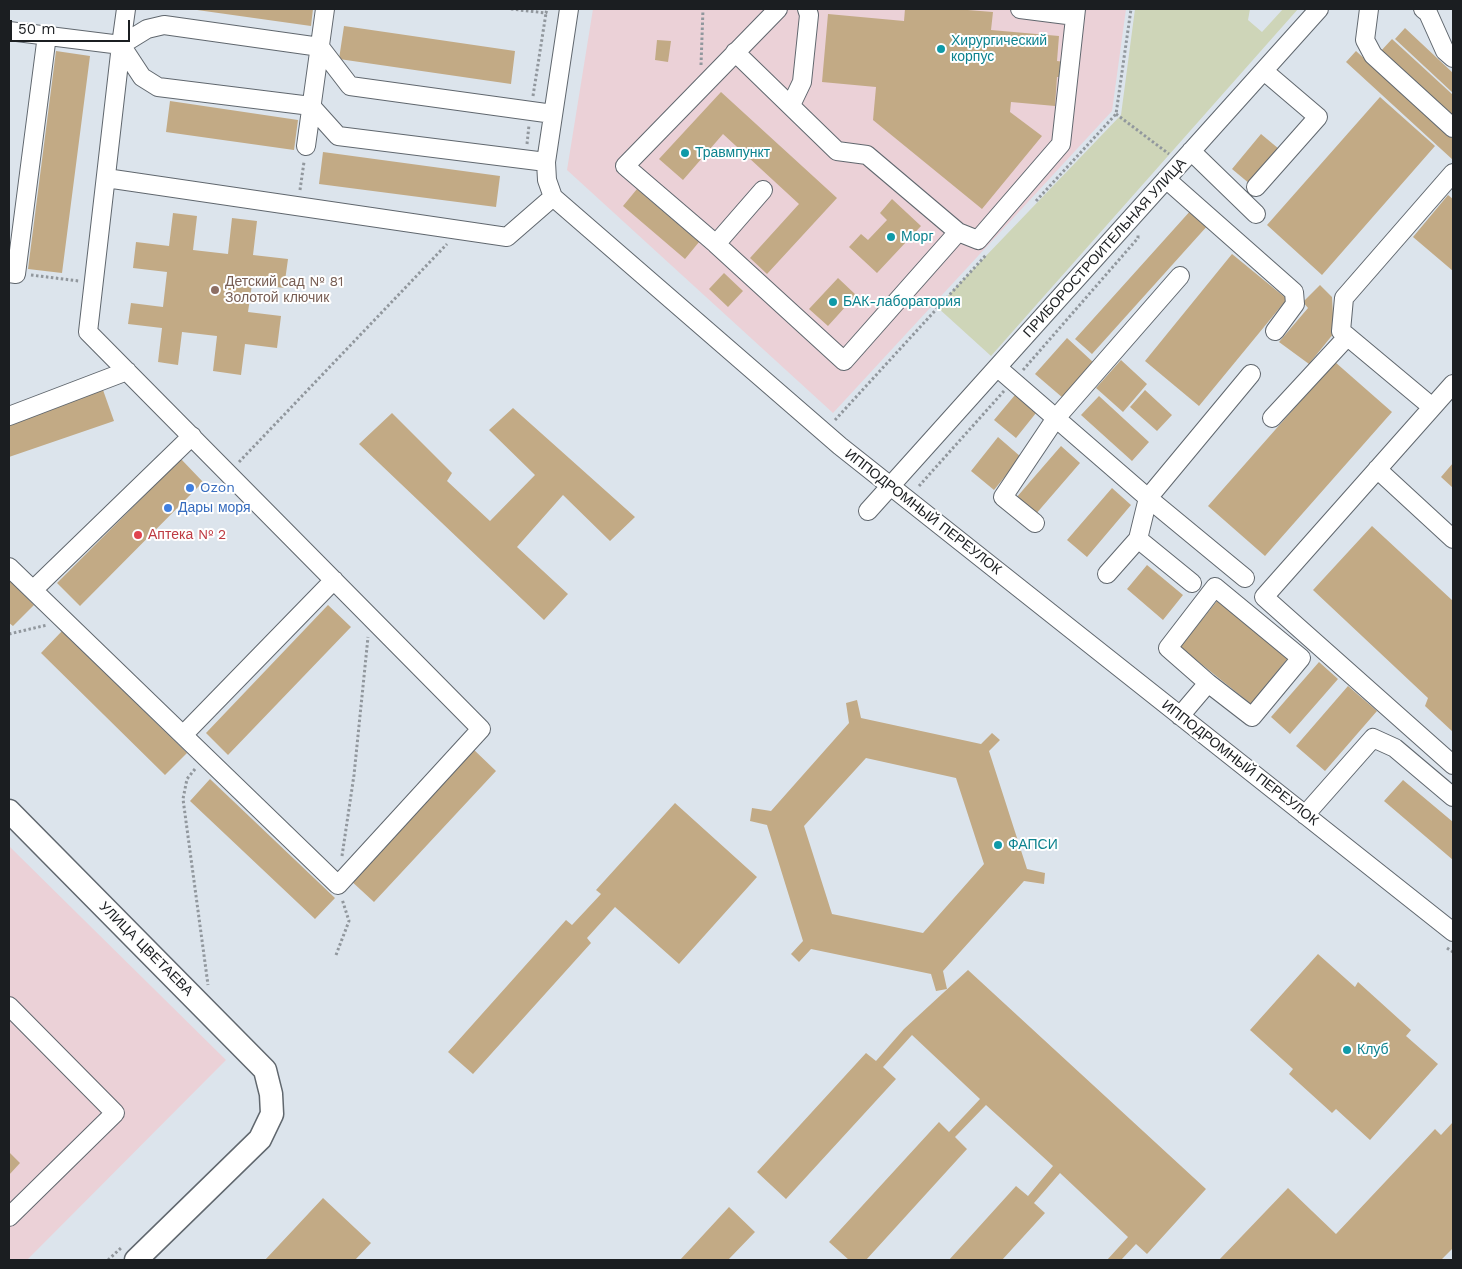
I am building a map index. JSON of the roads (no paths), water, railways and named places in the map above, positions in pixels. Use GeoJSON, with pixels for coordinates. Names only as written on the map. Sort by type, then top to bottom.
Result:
{"type":"FeatureCollection","features":[{"type":"Feature","properties":{"kind":"main road","name":"УЛИЦА ЦВЕТАЕВА"},"geometry":{"type":"LineString","coordinates":[[9,811],[265,1070],[271,1094],[272,1114],[260,1139],[129,1254]]}},
{"type":"Feature","properties":{"kind":"street"},"geometry":{"type":"LineString","coordinates":[[9,567],[338,884],[481,728],[88,332],[126,9]]}},
{"type":"Feature","properties":{"kind":"street"},"geometry":{"type":"LineString","coordinates":[[306,146],[325,9]]}},
{"type":"Feature","properties":{"kind":"street"},"geometry":{"type":"LineString","coordinates":[[106,178],[507,237],[553,197],[547,180],[546,162],[569,9]]}},
{"type":"Feature","properties":{"kind":"street"},"geometry":{"type":"LineString","coordinates":[[778,9],[703,84],[626,166],[716,244],[844,361],[958,232]]}},
{"type":"Feature","properties":{"kind":"street"},"geometry":{"type":"LineString","coordinates":[[791,105],[802,82],[809,14],[807,9]]}},
{"type":"Feature","properties":{"kind":"street"},"geometry":{"type":"LineString","coordinates":[[735,52],[837,151],[867,155],[958,232],[978,240],[1061,144],[1075,12],[1020,9]]}},
{"type":"Feature","properties":{"kind":"street","name":"ПРИБОРОСТРОИТЕЛЬНАЯ УЛИЦА"},"geometry":{"type":"LineString","coordinates":[[868,511],[1319,9]]}},
{"type":"Feature","properties":{"kind":"street"},"geometry":{"type":"LineString","coordinates":[[1369,9],[1365,40],[1373,55],[1453,128]]}},
{"type":"Feature","properties":{"kind":"street"},"geometry":{"type":"LineString","coordinates":[[1423,9],[1428,13],[1446,51],[1453,58]]}},
{"type":"Feature","properties":{"kind":"street"},"geometry":{"type":"LineString","coordinates":[[9,31],[121,44],[147,29],[164,25],[320,47],[350,86],[553,114]]}},
{"type":"Feature","properties":{"kind":"street"},"geometry":{"type":"LineString","coordinates":[[12,273],[47,35]]}},
{"type":"Feature","properties":{"kind":"street"},"geometry":{"type":"LineString","coordinates":[[121,44],[142,77],[158,87],[311,106],[338,136],[546,162]]}},
{"type":"Feature","properties":{"kind":"street"},"geometry":{"type":"LineString","coordinates":[[1256,187],[1318,117],[1264,70]]}},
{"type":"Feature","properties":{"kind":"street"},"geometry":{"type":"LineString","coordinates":[[1186,157],[1256,214]]}},
{"type":"Feature","properties":{"kind":"street"},"geometry":{"type":"LineString","coordinates":[[1432,407],[1341,332],[1344,298],[1453,173]]}},
{"type":"Feature","properties":{"kind":"street"},"geometry":{"type":"LineString","coordinates":[[1166,179],[1294,292],[1295,304],[1274,331]]}},
{"type":"Feature","properties":{"kind":"street"},"geometry":{"type":"LineString","coordinates":[[716,244],[763,190]]}},
{"type":"Feature","properties":{"kind":"street","name":"ИППОДРОМНЫЙ ПЕРЕУЛОК"},"geometry":{"type":"LineString","coordinates":[[553,197],[817,426],[890,486],[1453,932]]}},
{"type":"Feature","properties":{"kind":"street"},"geometry":{"type":"LineString","coordinates":[[1034,523],[1003,497],[1056,418],[1180,276]]}},
{"type":"Feature","properties":{"kind":"street"},"geometry":{"type":"LineString","coordinates":[[1272,418],[1347,337]]}},
{"type":"Feature","properties":{"kind":"street"},"geometry":{"type":"LineString","coordinates":[[998,368],[1148,498],[1245,578]]}},
{"type":"Feature","properties":{"kind":"street"},"geometry":{"type":"LineString","coordinates":[[9,416],[127,371]]}},
{"type":"Feature","properties":{"kind":"street"},"geometry":{"type":"LineString","coordinates":[[1107,574],[1138,540],[1148,498],[1251,374]]}},
{"type":"Feature","properties":{"kind":"street"},"geometry":{"type":"LineString","coordinates":[[1453,384],[1264,597],[1453,765]]}},
{"type":"Feature","properties":{"kind":"street"},"geometry":{"type":"LineString","coordinates":[[33,590],[192,436]]}},
{"type":"Feature","properties":{"kind":"street"},"geometry":{"type":"LineString","coordinates":[[1378,469],[1453,539]]}},
{"type":"Feature","properties":{"kind":"street"},"geometry":{"type":"LineString","coordinates":[[1138,540],[1192,583]]}},
{"type":"Feature","properties":{"kind":"street"},"geometry":{"type":"LineString","coordinates":[[183,735],[334,580]]}},
{"type":"Feature","properties":{"kind":"street"},"geometry":{"type":"LineString","coordinates":[[1215,587],[1301,658],[1252,717],[1208,683],[1168,648],[1215,587]]}},
{"type":"Feature","properties":{"kind":"street"},"geometry":{"type":"LineString","coordinates":[[1180,716],[1208,683]]}},
{"type":"Feature","properties":{"kind":"street"},"geometry":{"type":"LineString","coordinates":[[1305,815],[1373,738],[1395,748],[1453,797]]}},
{"type":"Feature","properties":{"kind":"street"},"geometry":{"type":"LineString","coordinates":[[9,1006],[115,1113],[9,1216]]}},
{"type":"Feature","properties":{"kind":"place","name":"Хирургический корпус"},"geometry":{"type":"Point","coordinates":[941,49]}},
{"type":"Feature","properties":{"kind":"place","name":"Травмпункт"},"geometry":{"type":"Point","coordinates":[685,153]}},
{"type":"Feature","properties":{"kind":"place","name":"Морг"},"geometry":{"type":"Point","coordinates":[891,237]}},
{"type":"Feature","properties":{"kind":"place","name":"Детский сад № 81 Золотой ключик"},"geometry":{"type":"Point","coordinates":[215,290]}},
{"type":"Feature","properties":{"kind":"place","name":"БАК-лаборатория"},"geometry":{"type":"Point","coordinates":[833,302]}},
{"type":"Feature","properties":{"kind":"place","name":"Ozon"},"geometry":{"type":"Point","coordinates":[190,488]}},
{"type":"Feature","properties":{"kind":"place","name":"Дары моря"},"geometry":{"type":"Point","coordinates":[168,508]}},
{"type":"Feature","properties":{"kind":"place","name":"Аптека № 2"},"geometry":{"type":"Point","coordinates":[138,535]}},
{"type":"Feature","properties":{"kind":"place","name":"ФАПСИ"},"geometry":{"type":"Point","coordinates":[998,845]}},
{"type":"Feature","properties":{"kind":"place","name":"Клуб"},"geometry":{"type":"Point","coordinates":[1347,1050]}}]}
